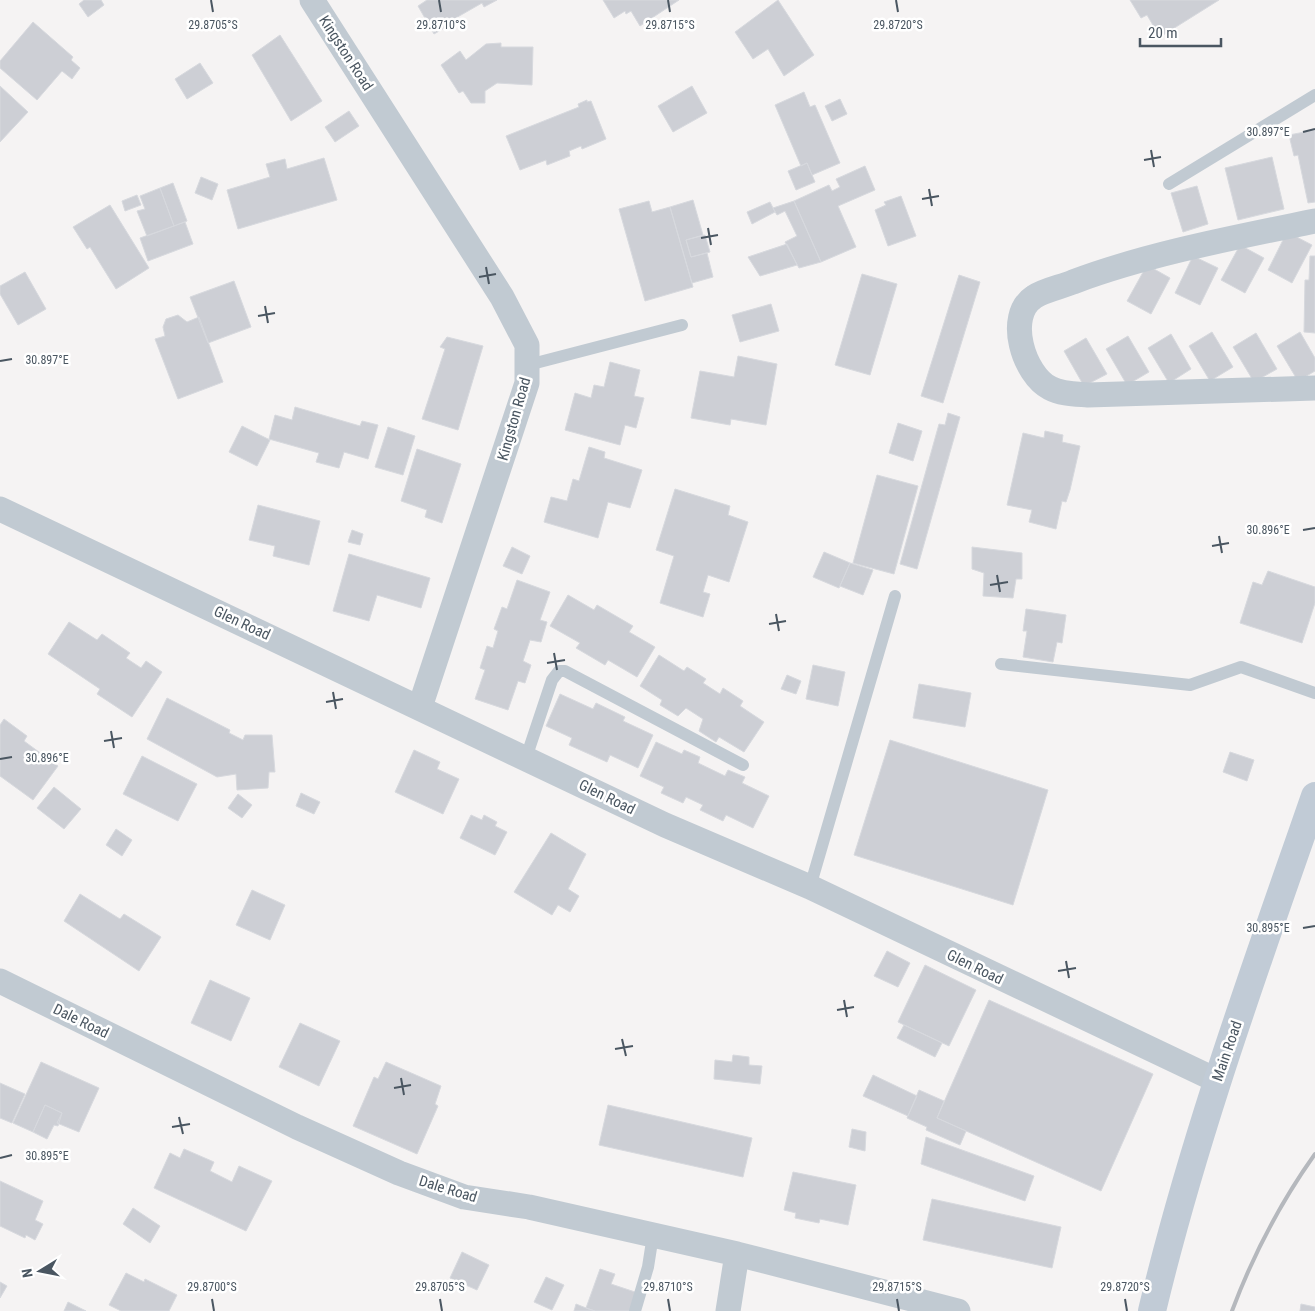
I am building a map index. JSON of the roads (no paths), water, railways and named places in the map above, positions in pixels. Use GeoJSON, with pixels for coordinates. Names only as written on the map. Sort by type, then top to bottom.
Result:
{"type":"FeatureCollection","features":[{"type":"Feature","properties":{"kind":"main road","name":"Main Road"},"geometry":{"type":"LineString","coordinates":[[1152,1311],[1183,1189],[1216,1080],[1315,796]]}},
{"type":"Feature","properties":{"kind":"street","name":"Kingston Road"},"geometry":{"type":"LineString","coordinates":[[312,0],[502,298],[526,344],[527,383],[420,706]]}},
{"type":"Feature","properties":{"kind":"street"},"geometry":{"type":"LineString","coordinates":[[1315,221],[1107,269],[1033,297],[1023,310],[1019,331],[1028,365],[1039,379],[1050,388],[1069,393],[1315,388]]}},
{"type":"Feature","properties":{"kind":"street","name":"Glen Road"},"geometry":{"type":"LineString","coordinates":[[0,509],[420,706],[665,824],[810,887],[1216,1080]]}},
{"type":"Feature","properties":{"kind":"street","name":"Dale Road"},"geometry":{"type":"LineString","coordinates":[[0,981],[297,1127],[399,1173],[464,1197],[529,1207],[737,1254],[958,1311]]}},
{"type":"Feature","properties":{"kind":"street"},"geometry":{"type":"LineString","coordinates":[[728,1311],[737,1254]]}},
{"type":"Feature","properties":{"kind":"lane"},"geometry":{"type":"LineString","coordinates":[[1169,184],[1315,95]]}},
{"type":"Feature","properties":{"kind":"lane"},"geometry":{"type":"LineString","coordinates":[[528,365],[682,325]]}},
{"type":"Feature","properties":{"kind":"lane"},"geometry":{"type":"LineString","coordinates":[[810,887],[895,596]]}},
{"type":"Feature","properties":{"kind":"lane"},"geometry":{"type":"LineString","coordinates":[[1001,664],[1190,685],[1241,667],[1315,692]]}},
{"type":"Feature","properties":{"kind":"lane"},"geometry":{"type":"LineString","coordinates":[[526,758],[552,680],[560,671],[566,671],[743,765]]}},
{"type":"Feature","properties":{"kind":"lane"},"geometry":{"type":"LineString","coordinates":[[635,1311],[648,1267],[652,1235]]}},
{"type":"Feature","properties":{"kind":"railway"},"geometry":{"type":"LineString","coordinates":[[1232,1311],[1268,1230],[1290,1191],[1315,1154]]}}]}
